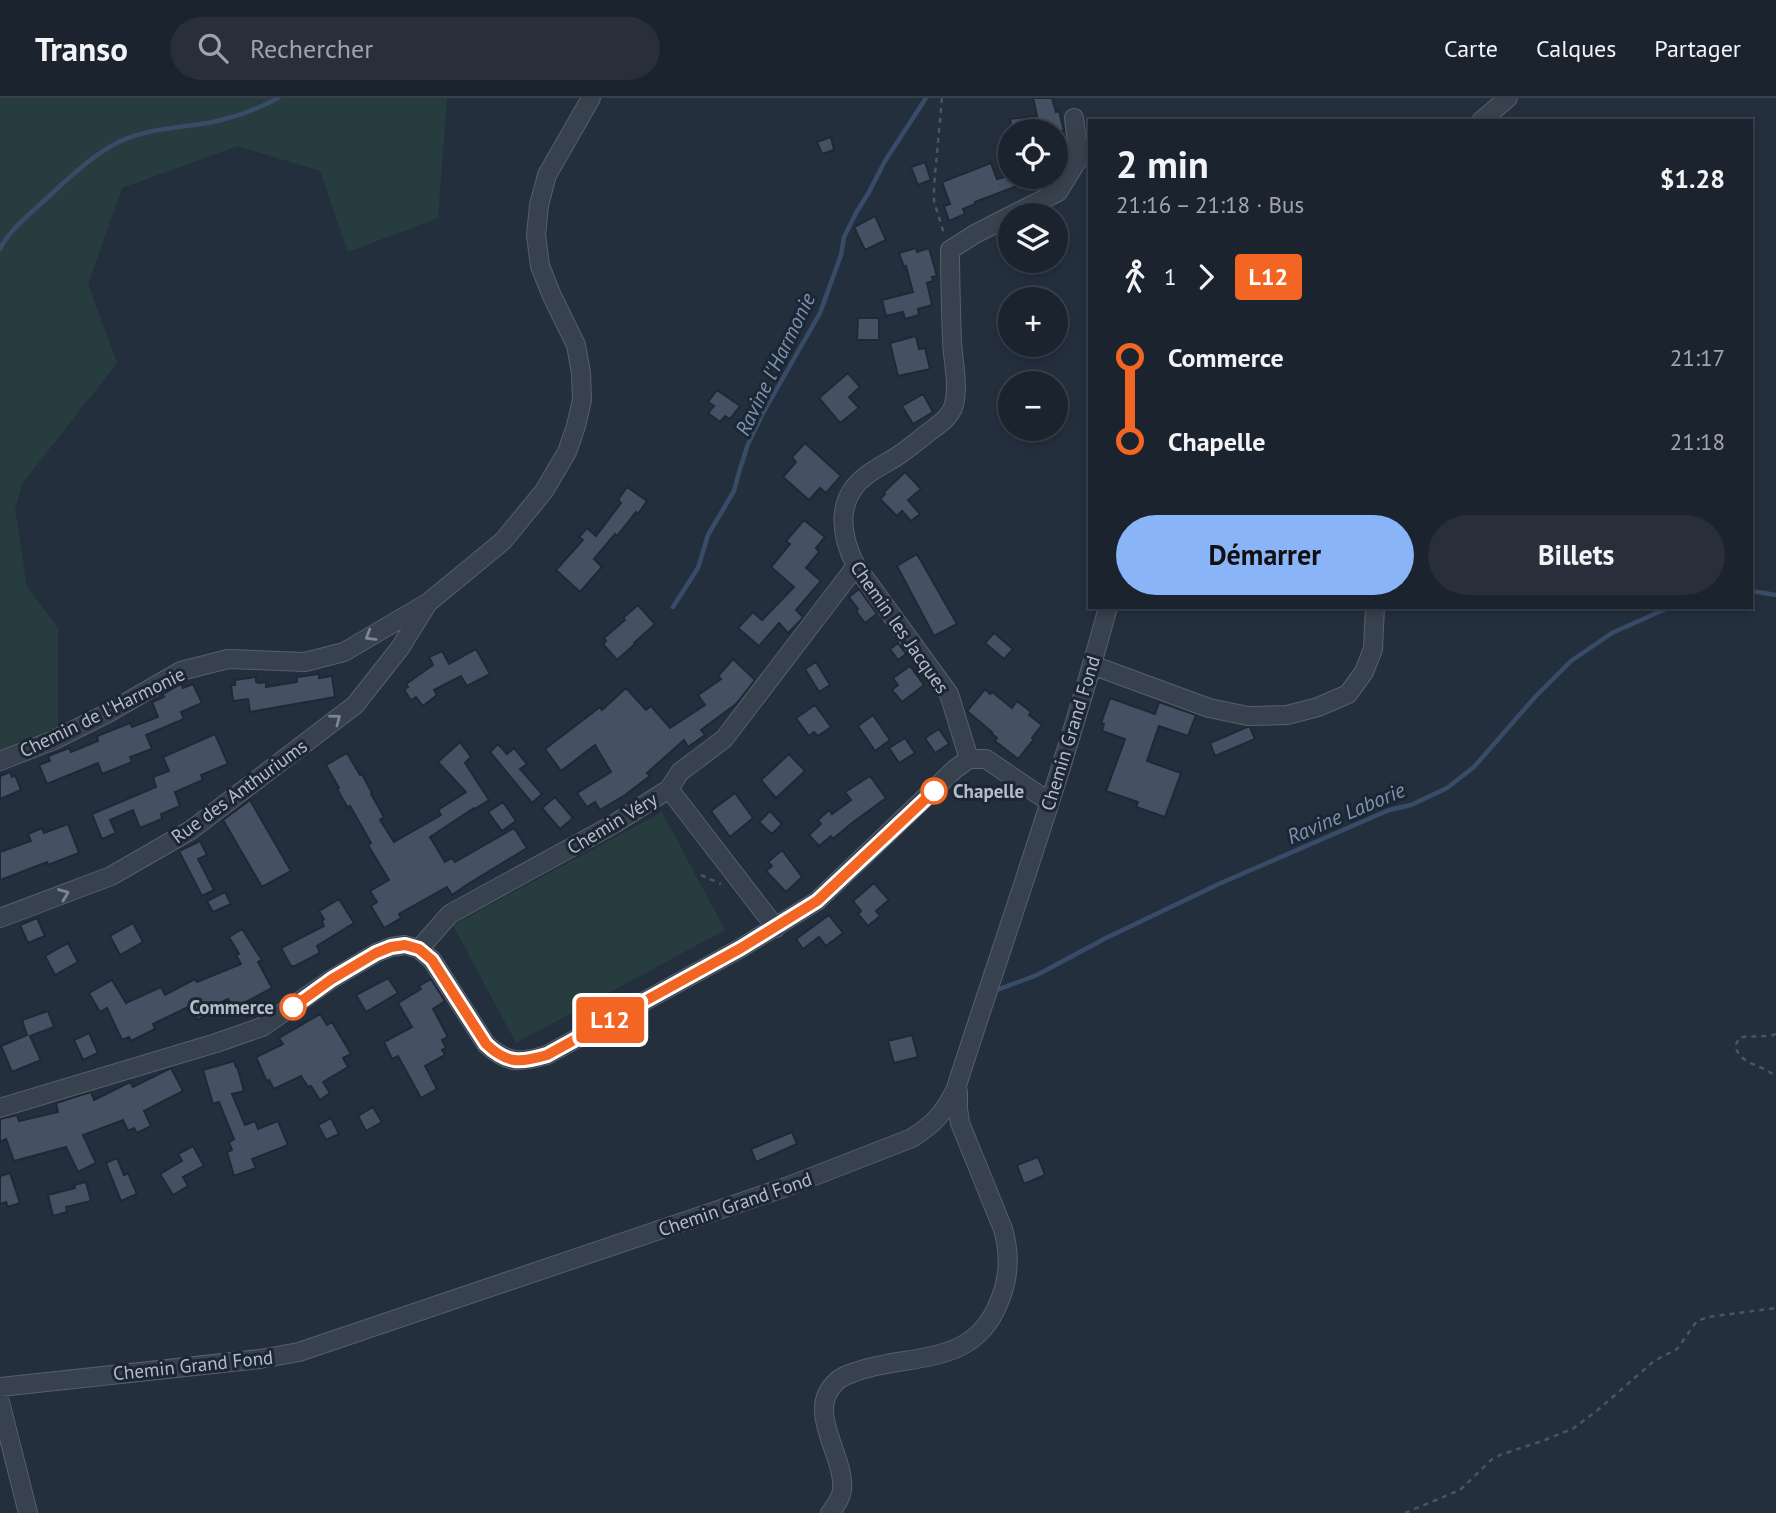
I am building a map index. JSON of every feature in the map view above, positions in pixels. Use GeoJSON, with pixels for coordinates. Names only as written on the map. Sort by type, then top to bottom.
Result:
{"type":"FeatureCollection","features":[{"type":"Feature","properties":{"kind":"street","name":"Chemin de l'Harmonie"},"geometry":{"type":"LineString","coordinates":[[0,761],[54,740],[181,671],[228,659],[305,662],[344,652],[429,601],[503,541],[544,491],[567,452],[582,400],[576,345],[540,266],[537,235],[539,205],[547,175],[591,98]]}},
{"type":"Feature","properties":{"kind":"street"},"geometry":{"type":"LineString","coordinates":[[1483,119],[1508,98]]}},
{"type":"Feature","properties":{"kind":"street"},"geometry":{"type":"LineString","coordinates":[[1036,203],[1058,192],[1079,158],[1074,118]]}},
{"type":"Feature","properties":{"kind":"street"},"geometry":{"type":"LineString","coordinates":[[950,250],[998,222]]}},
{"type":"Feature","properties":{"kind":"street","name":"Chemin les Jacques"},"geometry":{"type":"LineString","coordinates":[[950,250],[955,385],[953,407],[946,419],[899,455],[865,476],[854,488],[843,516],[848,551],[856,566],[949,694],[969,759]]}},
{"type":"Feature","properties":{"kind":"street","name":"Chemin Véry"},"geometry":{"type":"LineString","coordinates":[[419,949],[450,915],[614,824],[669,789],[680,772],[724,739],[856,566]]}},
{"type":"Feature","properties":{"kind":"street","name":"Rue des Anthuriums"},"geometry":{"type":"LineString","coordinates":[[0,918],[111,876],[191,830],[355,705],[400,648],[429,601]]}},
{"type":"Feature","properties":{"kind":"street","name":"Chemin Grand Fond"},"geometry":{"type":"LineString","coordinates":[[0,1387],[260,1359],[299,1352],[786,1187],[912,1138],[929,1127],[944,1112],[955,1091],[1050,799],[1107,609]]}},
{"type":"Feature","properties":{"kind":"street"},"geometry":{"type":"LineString","coordinates":[[1092,665],[1209,708],[1248,716],[1287,715],[1318,707],[1348,694],[1364,672],[1373,649],[1375,609]]}},
{"type":"Feature","properties":{"kind":"street"},"geometry":{"type":"LineString","coordinates":[[0,1108],[262,1027],[332,979],[376,953],[405,945],[419,949],[432,960],[486,1044],[497,1055],[510,1061],[527,1061],[547,1055],[741,948],[817,901],[955,769],[969,759],[986,758],[1042,797],[1050,799]]}},
{"type":"Feature","properties":{"kind":"street"},"geometry":{"type":"LineString","coordinates":[[669,789],[776,928]]}},
{"type":"Feature","properties":{"kind":"street"},"geometry":{"type":"LineString","coordinates":[[830,1513],[842,1492],[841,1474],[825,1426],[826,1397],[835,1382],[845,1375],[869,1367],[951,1352],[970,1342],[983,1330],[1002,1297],[1008,1256],[1007,1243],[964,1136],[958,1110],[958,1091],[955,1091]]}},
{"type":"Feature","properties":{"kind":"street"},"geometry":{"type":"LineString","coordinates":[[0,1402],[28,1513]]}},
{"type":"Feature","properties":{"kind":"path"},"geometry":{"type":"LineString","coordinates":[[942,98],[934,201],[950,250]]}},
{"type":"Feature","properties":{"kind":"path"},"geometry":{"type":"LineString","coordinates":[[1776,1034],[1740,1037],[1735,1046],[1737,1053],[1746,1062],[1776,1077]]}},
{"type":"Feature","properties":{"kind":"path"},"geometry":{"type":"LineString","coordinates":[[1405,1513],[1460,1490],[1491,1460],[1500,1455],[1574,1428],[1654,1361],[1677,1349],[1697,1321],[1776,1308]]}},
{"type":"Feature","properties":{"kind":"green space"},"geometry":{"type":"Polygon","coordinates":[[[0,98],[447,98],[438,218],[348,252],[320,171],[238,146],[122,188],[88,284],[117,363],[22,484],[15,509],[27,587],[58,628],[58,733],[0,756],[0,98]]]}},
{"type":"Feature","properties":{"kind":"green space"},"geometry":{"type":"Polygon","coordinates":[[[662,812],[725,930],[516,1043],[453,925],[662,812]]]}},
{"type":"Feature","properties":{"kind":"building"},"geometry":{"type":"Polygon","coordinates":[[[1033,98],[1052,98],[1061,119],[1010,119],[1037,116],[1033,98]]]}},
{"type":"Feature","properties":{"kind":"building"},"geometry":{"type":"Polygon","coordinates":[[[831,137],[834,150],[822,154],[817,142],[831,137]]]}},
{"type":"Feature","properties":{"kind":"building"},"geometry":{"type":"Polygon","coordinates":[[[925,162],[931,180],[918,185],[911,167],[925,162]]]}},
{"type":"Feature","properties":{"kind":"building"},"geometry":{"type":"Polygon","coordinates":[[[991,163],[998,179],[998,189],[1009,189],[975,202],[963,209],[965,214],[949,221],[944,206],[950,204],[942,182],[991,163]]]}},
{"type":"Feature","properties":{"kind":"building"},"geometry":{"type":"Polygon","coordinates":[[[875,216],[886,240],[865,250],[854,227],[875,216]]]}},
{"type":"Feature","properties":{"kind":"building"},"geometry":{"type":"Polygon","coordinates":[[[916,248],[917,252],[929,248],[937,276],[927,283],[932,305],[918,309],[919,315],[905,319],[903,312],[886,316],[882,300],[913,292],[906,266],[904,267],[899,253],[916,248]]]}},
{"type":"Feature","properties":{"kind":"building"},"geometry":{"type":"Polygon","coordinates":[[[858,318],[879,318],[879,340],[857,340],[858,318]]]}},
{"type":"Feature","properties":{"kind":"building"},"geometry":{"type":"Polygon","coordinates":[[[916,336],[919,349],[925,348],[930,369],[898,376],[890,343],[916,336]]]}},
{"type":"Feature","properties":{"kind":"building"},"geometry":{"type":"Polygon","coordinates":[[[848,373],[860,387],[849,397],[859,408],[840,423],[819,398],[848,373]]]}},
{"type":"Feature","properties":{"kind":"building"},"geometry":{"type":"Polygon","coordinates":[[[717,390],[740,406],[730,419],[725,416],[720,422],[708,413],[714,406],[708,402],[717,390]]]}},
{"type":"Feature","properties":{"kind":"building"},"geometry":{"type":"Polygon","coordinates":[[[923,394],[933,412],[913,424],[902,406],[923,394]]]}},
{"type":"Feature","properties":{"kind":"building"},"geometry":{"type":"Polygon","coordinates":[[[805,443],[841,476],[826,493],[820,488],[809,500],[783,477],[796,462],[792,457],[805,443]]]}},
{"type":"Feature","properties":{"kind":"building"},"geometry":{"type":"Polygon","coordinates":[[[905,472],[921,489],[908,500],[920,514],[911,521],[902,511],[897,516],[880,499],[905,472]]]}},
{"type":"Feature","properties":{"kind":"building"},"geometry":{"type":"Polygon","coordinates":[[[627,487],[647,501],[638,514],[636,512],[594,559],[602,567],[580,592],[556,570],[583,540],[579,537],[587,528],[596,536],[621,503],[618,500],[627,487]]]}},
{"type":"Feature","properties":{"kind":"building"},"geometry":{"type":"Polygon","coordinates":[[[804,520],[825,537],[816,548],[819,552],[806,568],[821,581],[796,610],[803,617],[800,621],[788,633],[779,623],[759,646],[738,628],[753,612],[762,620],[794,587],[771,567],[790,544],[786,541],[804,520]]]}},
{"type":"Feature","properties":{"kind":"building"},"geometry":{"type":"Polygon","coordinates":[[[917,554],[957,624],[934,636],[897,566],[917,554]]]}},
{"type":"Feature","properties":{"kind":"building"},"geometry":{"type":"Polygon","coordinates":[[[859,589],[877,614],[865,623],[849,597],[859,589]]]}},
{"type":"Feature","properties":{"kind":"building"},"geometry":{"type":"Polygon","coordinates":[[[638,605],[655,624],[617,660],[603,644],[606,641],[604,638],[638,605]]]}},
{"type":"Feature","properties":{"kind":"building"},"geometry":{"type":"Polygon","coordinates":[[[994,633],[1013,649],[1004,659],[985,643],[994,633]]]}},
{"type":"Feature","properties":{"kind":"building"},"geometry":{"type":"Polygon","coordinates":[[[898,643],[906,654],[898,660],[890,649],[898,643]]]}},
{"type":"Feature","properties":{"kind":"building"},"geometry":{"type":"Polygon","coordinates":[[[476,649],[490,674],[467,686],[461,676],[434,690],[437,695],[423,706],[416,697],[411,700],[404,690],[408,687],[406,684],[433,665],[429,657],[442,651],[449,664],[476,649]]]}},
{"type":"Feature","properties":{"kind":"building"},"geometry":{"type":"Polygon","coordinates":[[[733,659],[755,680],[736,704],[701,730],[705,735],[688,747],[684,740],[647,773],[650,776],[600,810],[595,802],[587,807],[577,793],[611,772],[595,745],[561,771],[545,749],[600,707],[602,710],[626,688],[646,710],[651,706],[670,728],[705,705],[698,695],[721,679],[718,676],[733,659]]]}},
{"type":"Feature","properties":{"kind":"building"},"geometry":{"type":"Polygon","coordinates":[[[816,662],[830,685],[819,692],[805,669],[816,662]]]}},
{"type":"Feature","properties":{"kind":"building"},"geometry":{"type":"Polygon","coordinates":[[[910,666],[924,685],[902,702],[892,690],[898,685],[893,678],[910,666]]]}},
{"type":"Feature","properties":{"kind":"building"},"geometry":{"type":"Polygon","coordinates":[[[319,674],[319,678],[332,676],[335,697],[250,712],[248,699],[233,701],[231,685],[235,685],[235,680],[256,677],[256,682],[266,682],[266,687],[297,682],[297,677],[319,674]]]}},
{"type":"Feature","properties":{"kind":"building"},"geometry":{"type":"Polygon","coordinates":[[[181,684],[183,688],[193,684],[202,703],[181,712],[184,719],[146,735],[152,749],[130,757],[132,762],[102,774],[98,763],[47,784],[39,765],[50,761],[48,756],[69,748],[71,752],[98,741],[97,736],[130,723],[132,727],[158,717],[152,702],[181,684]]]}},
{"type":"Feature","properties":{"kind":"building"},"geometry":{"type":"Polygon","coordinates":[[[985,689],[1012,708],[1017,701],[1042,725],[1018,759],[995,741],[997,738],[992,732],[967,711],[985,689]]]}},
{"type":"Feature","properties":{"kind":"building"},"geometry":{"type":"Polygon","coordinates":[[[1110,698],[1155,714],[1159,702],[1196,715],[1188,736],[1159,726],[1147,761],[1181,773],[1165,817],[1136,807],[1138,802],[1106,791],[1125,739],[1102,731],[1104,724],[1101,723],[1110,698]]]}},
{"type":"Feature","properties":{"kind":"building"},"geometry":{"type":"Polygon","coordinates":[[[815,705],[831,727],[818,736],[814,732],[809,736],[796,718],[815,705]]]}},
{"type":"Feature","properties":{"kind":"building"},"geometry":{"type":"Polygon","coordinates":[[[873,715],[890,740],[875,751],[858,726],[873,715]]]}},
{"type":"Feature","properties":{"kind":"building"},"geometry":{"type":"Polygon","coordinates":[[[1250,727],[1255,739],[1215,756],[1210,743],[1250,727]]]}},
{"type":"Feature","properties":{"kind":"building"},"geometry":{"type":"Polygon","coordinates":[[[939,729],[949,744],[935,753],[925,738],[939,729]]]}},
{"type":"Feature","properties":{"kind":"building"},"geometry":{"type":"Polygon","coordinates":[[[215,734],[228,764],[201,775],[203,780],[175,792],[180,806],[161,814],[162,819],[140,828],[133,810],[110,820],[116,833],[102,839],[92,814],[156,787],[153,777],[169,771],[163,757],[215,734]]]}},
{"type":"Feature","properties":{"kind":"building"},"geometry":{"type":"Polygon","coordinates":[[[905,738],[915,753],[899,763],[889,748],[905,738]]]}},
{"type":"Feature","properties":{"kind":"building"},"geometry":{"type":"Polygon","coordinates":[[[460,742],[471,757],[465,763],[489,800],[430,837],[445,862],[452,858],[455,862],[514,828],[527,848],[452,895],[447,887],[399,914],[401,918],[384,928],[371,906],[377,902],[370,891],[389,880],[326,765],[347,753],[360,775],[362,774],[384,817],[380,820],[394,842],[441,815],[438,810],[466,792],[438,762],[460,742]]]}},
{"type":"Feature","properties":{"kind":"building"},"geometry":{"type":"Polygon","coordinates":[[[498,744],[507,754],[514,748],[527,764],[520,769],[542,794],[532,803],[490,752],[498,744]]]}},
{"type":"Feature","properties":{"kind":"building"},"geometry":{"type":"Polygon","coordinates":[[[789,754],[805,771],[776,798],[761,780],[789,754]]]}},
{"type":"Feature","properties":{"kind":"building"},"geometry":{"type":"Polygon","coordinates":[[[10,772],[12,777],[15,775],[21,790],[0,799],[0,776],[10,772]]]}},
{"type":"Feature","properties":{"kind":"building"},"geometry":{"type":"Polygon","coordinates":[[[870,776],[886,798],[833,839],[831,836],[819,846],[809,835],[821,824],[818,820],[829,810],[832,814],[851,800],[845,792],[870,776]]]}},
{"type":"Feature","properties":{"kind":"building"},"geometry":{"type":"Polygon","coordinates":[[[735,793],[753,818],[730,837],[711,811],[735,793]]]}},
{"type":"Feature","properties":{"kind":"building"},"geometry":{"type":"Polygon","coordinates":[[[555,797],[573,818],[560,829],[542,808],[555,797]]]}},
{"type":"Feature","properties":{"kind":"building"},"geometry":{"type":"Polygon","coordinates":[[[250,800],[291,871],[262,887],[223,820],[250,800]]]}},
{"type":"Feature","properties":{"kind":"building"},"geometry":{"type":"Polygon","coordinates":[[[503,802],[516,821],[502,831],[488,812],[503,802]]]}},
{"type":"Feature","properties":{"kind":"building"},"geometry":{"type":"Polygon","coordinates":[[[770,811],[782,824],[772,834],[759,822],[770,811]]]}},
{"type":"Feature","properties":{"kind":"building"},"geometry":{"type":"Polygon","coordinates":[[[68,824],[79,853],[0,880],[0,852],[31,841],[28,834],[42,828],[44,833],[68,824]]]}},
{"type":"Feature","properties":{"kind":"building"},"geometry":{"type":"Polygon","coordinates":[[[200,841],[207,855],[198,859],[214,890],[202,896],[179,851],[200,841]]]}},
{"type":"Feature","properties":{"kind":"building"},"geometry":{"type":"Polygon","coordinates":[[[782,850],[802,877],[786,892],[766,871],[772,866],[768,862],[782,850]]]}},
{"type":"Feature","properties":{"kind":"building"},"geometry":{"type":"Polygon","coordinates":[[[874,883],[889,900],[876,911],[880,916],[868,926],[858,914],[861,911],[853,901],[874,883]]]}},
{"type":"Feature","properties":{"kind":"building"},"geometry":{"type":"Polygon","coordinates":[[[225,892],[231,904],[213,912],[207,901],[225,892]]]}},
{"type":"Feature","properties":{"kind":"building"},"geometry":{"type":"Polygon","coordinates":[[[339,899],[354,923],[317,946],[320,953],[291,966],[281,948],[324,926],[324,919],[319,911],[339,899]]]}},
{"type":"Feature","properties":{"kind":"building"},"geometry":{"type":"Polygon","coordinates":[[[829,915],[843,933],[826,946],[819,937],[803,949],[796,939],[829,915]]]}},
{"type":"Feature","properties":{"kind":"building"},"geometry":{"type":"Polygon","coordinates":[[[37,918],[45,936],[28,943],[20,925],[37,918]]]}},
{"type":"Feature","properties":{"kind":"building"},"geometry":{"type":"Polygon","coordinates":[[[133,923],[143,942],[120,955],[110,936],[133,923]]]}},
{"type":"Feature","properties":{"kind":"building"},"geometry":{"type":"Polygon","coordinates":[[[242,929],[262,960],[258,962],[272,988],[246,1002],[233,1007],[228,999],[219,1003],[221,1007],[197,1020],[190,1006],[153,1024],[155,1029],[131,1041],[129,1037],[122,1040],[107,1008],[100,1012],[89,993],[112,980],[126,1003],[161,987],[165,995],[195,979],[197,982],[241,964],[236,955],[239,954],[229,937],[242,929]]]}},
{"type":"Feature","properties":{"kind":"building"},"geometry":{"type":"Polygon","coordinates":[[[68,943],[78,962],[55,975],[45,956],[68,943]]]}},
{"type":"Feature","properties":{"kind":"building"},"geometry":{"type":"Polygon","coordinates":[[[388,978],[398,993],[366,1012],[356,995],[388,978]]]}},
{"type":"Feature","properties":{"kind":"building"},"geometry":{"type":"Polygon","coordinates":[[[431,979],[445,1001],[433,1009],[448,1037],[442,1040],[446,1048],[442,1050],[445,1055],[425,1066],[437,1089],[421,1098],[398,1056],[392,1059],[384,1042],[412,1027],[398,1003],[421,989],[419,986],[431,979]]]}},
{"type":"Feature","properties":{"kind":"building"},"geometry":{"type":"Polygon","coordinates":[[[48,1011],[54,1027],[30,1036],[41,1060],[12,1072],[1,1046],[27,1035],[22,1020],[48,1011]]]}},
{"type":"Feature","properties":{"kind":"building"},"geometry":{"type":"Polygon","coordinates":[[[320,1014],[327,1025],[332,1022],[351,1054],[343,1058],[348,1067],[323,1082],[330,1093],[320,1100],[301,1076],[274,1089],[269,1080],[267,1082],[256,1057],[283,1044],[279,1038],[320,1014]]]}},
{"type":"Feature","properties":{"kind":"building"},"geometry":{"type":"Polygon","coordinates":[[[89,1033],[98,1053],[83,1060],[74,1040],[89,1033]]]}},
{"type":"Feature","properties":{"kind":"building"},"geometry":{"type":"Polygon","coordinates":[[[912,1035],[918,1057],[894,1063],[888,1041],[912,1035]]]}},
{"type":"Feature","properties":{"kind":"building"},"geometry":{"type":"Polygon","coordinates":[[[234,1061],[244,1091],[232,1094],[245,1125],[255,1121],[258,1129],[278,1121],[288,1145],[252,1159],[256,1168],[234,1176],[227,1152],[232,1150],[229,1142],[234,1139],[219,1102],[213,1104],[203,1070],[234,1061]]]}},
{"type":"Feature","properties":{"kind":"building"},"geometry":{"type":"Polygon","coordinates":[[[171,1068],[183,1091],[144,1111],[151,1126],[137,1133],[134,1128],[128,1131],[123,1120],[83,1135],[96,1163],[78,1172],[66,1147],[14,1161],[6,1139],[0,1142],[0,1119],[17,1115],[19,1121],[58,1112],[56,1103],[91,1092],[94,1100],[130,1082],[133,1087],[171,1068]]]}},
{"type":"Feature","properties":{"kind":"building"},"geometry":{"type":"Polygon","coordinates":[[[373,1107],[382,1122],[366,1131],[358,1116],[373,1107]]]}},
{"type":"Feature","properties":{"kind":"building"},"geometry":{"type":"Polygon","coordinates":[[[331,1118],[339,1134],[326,1140],[318,1125],[331,1118]]]}},
{"type":"Feature","properties":{"kind":"building"},"geometry":{"type":"Polygon","coordinates":[[[792,1132],[797,1144],[756,1162],[751,1149],[792,1132]]]}},
{"type":"Feature","properties":{"kind":"building"},"geometry":{"type":"Polygon","coordinates":[[[193,1146],[204,1166],[183,1177],[188,1186],[173,1195],[160,1174],[182,1161],[178,1154],[193,1146]]]}},
{"type":"Feature","properties":{"kind":"building"},"geometry":{"type":"Polygon","coordinates":[[[1038,1157],[1045,1175],[1024,1184],[1017,1165],[1038,1157]]]}},
{"type":"Feature","properties":{"kind":"building"},"geometry":{"type":"Polygon","coordinates":[[[117,1158],[124,1175],[128,1173],[137,1194],[121,1201],[106,1163],[117,1158]]]}},
{"type":"Feature","properties":{"kind":"building"},"geometry":{"type":"Polygon","coordinates":[[[10,1173],[20,1203],[8,1207],[6,1202],[0,1204],[0,1176],[10,1173]]]}},
{"type":"Feature","properties":{"kind":"building"},"geometry":{"type":"Polygon","coordinates":[[[86,1182],[91,1201],[66,1207],[67,1212],[53,1216],[48,1195],[75,1188],[74,1185],[86,1182]]]}},
{"type":"Feature","properties":{"kind":"waterway"},"geometry":{"type":"LineString","coordinates":[[0,249],[27,216],[109,147],[141,134],[230,118],[278,98]]}},
{"type":"Feature","properties":{"kind":"waterway","name":"Ravine l'Harmonie"},"geometry":{"type":"LineString","coordinates":[[673,607],[698,568],[708,535],[734,491],[748,444],[763,413],[820,313],[841,255],[844,237],[885,161],[926,98]]}},
{"type":"Feature","properties":{"kind":"waterway","name":"Ravine Laborie"},"geometry":{"type":"LineString","coordinates":[[1753,591],[1776,595]]}},
{"type":"Feature","properties":{"kind":"waterway","name":"Ravine Laborie"},"geometry":{"type":"LineString","coordinates":[[994,991],[1037,975],[1106,938],[1221,883],[1389,810],[1411,805],[1447,788],[1474,767],[1536,696],[1571,661],[1612,633],[1666,609]]}},
{"type":"Feature","properties":{"kind":"bus line","name":"L12"},"geometry":{"type":"LineString","coordinates":[[293,1007],[332,979],[376,953],[405,945],[425,952],[432,960],[486,1044],[497,1055],[510,1061],[527,1061],[547,1055],[741,948],[817,901],[934,791]]}},
{"type":"Feature","properties":{"kind":"place","name":"Chapelle"},"geometry":{"type":"Point","coordinates":[934,791]}},
{"type":"Feature","properties":{"kind":"place","name":"Commerce"},"geometry":{"type":"Point","coordinates":[293,1007]}}]}
